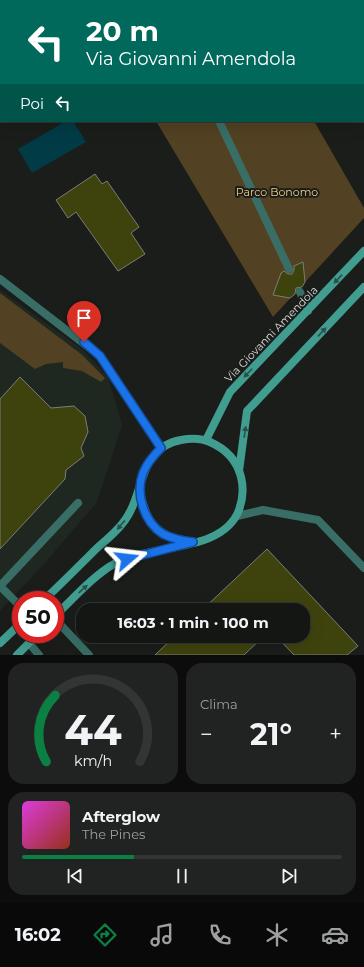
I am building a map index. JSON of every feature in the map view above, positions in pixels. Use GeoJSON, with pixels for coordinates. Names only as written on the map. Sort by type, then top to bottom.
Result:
{"type":"FeatureCollection","features":[{"type":"Feature","properties":{"kind":"main road","name":"Via Giovanni Amendola"},"geometry":{"type":"LineString","coordinates":[[206,440],[230,392],[364,250]]}},
{"type":"Feature","properties":{"kind":"main road"},"geometry":{"type":"LineString","coordinates":[[239,470],[247,411],[364,287]]}},
{"type":"Feature","properties":{"kind":"main road"},"geometry":{"type":"LineString","coordinates":[[64,608],[83,589],[114,564],[141,555],[211,538],[226,529],[237,516],[242,501],[243,486],[239,470],[231,457],[220,447],[206,440],[190,438],[175,441],[161,448],[150,459],[142,474],[140,491],[143,508],[151,523],[163,534],[178,540],[193,542]]}},
{"type":"Feature","properties":{"kind":"main road"},"geometry":{"type":"LineString","coordinates":[[53,591],[123,523],[140,491]]}},
{"type":"Feature","properties":{"kind":"main road"},"geometry":{"type":"LineString","coordinates":[[0,643],[12,632]]}},
{"type":"Feature","properties":{"kind":"main road"},"geometry":{"type":"LineString","coordinates":[[17,655],[29,643]]}},
{"type":"Feature","properties":{"kind":"street"},"geometry":{"type":"LineString","coordinates":[[219,122],[289,269]]}},
{"type":"Feature","properties":{"kind":"street"},"geometry":{"type":"LineString","coordinates":[[0,279],[100,356],[161,448]]}},
{"type":"Feature","properties":{"kind":"street"},"geometry":{"type":"LineString","coordinates":[[300,292],[308,311]]}},
{"type":"Feature","properties":{"kind":"street"},"geometry":{"type":"LineString","coordinates":[[12,598],[0,586],[78,503]]}},
{"type":"Feature","properties":{"kind":"street"},"geometry":{"type":"LineString","coordinates":[[237,516],[263,510],[318,520],[364,568]]}},
{"type":"Feature","properties":{"kind":"street"},"geometry":{"type":"LineString","coordinates":[[64,627],[89,655]]}},
{"type":"Feature","properties":{"kind":"street"},"geometry":{"type":"LineString","coordinates":[[29,643],[39,655]]}},
{"type":"Feature","properties":{"kind":"shaded area"},"geometry":{"type":"Polygon","coordinates":[[[0,290],[82,349],[108,377],[122,425],[97,502],[19,591],[12,591],[12,598],[0,611],[0,290]]]}},
{"type":"Feature","properties":{"kind":"green space","name":"Parco Bonomo"},"geometry":{"type":"Polygon","coordinates":[[[157,122],[315,122],[364,208],[364,218],[273,317],[157,122]]]}},
{"type":"Feature","properties":{"kind":"green space"},"geometry":{"type":"Polygon","coordinates":[[[0,293],[81,354],[105,378],[101,382],[82,371],[63,368],[63,362],[46,364],[35,369],[0,343],[0,293]]]}},
{"type":"Feature","properties":{"kind":"water"},"geometry":{"type":"Polygon","coordinates":[[[64,122],[74,122],[86,142],[32,173],[18,149],[64,122]]]}},
{"type":"Feature","properties":{"kind":"building"},"geometry":{"type":"Polygon","coordinates":[[[95,174],[102,184],[107,181],[139,227],[131,233],[145,254],[118,271],[76,212],[68,218],[56,200],[95,174]]]}},
{"type":"Feature","properties":{"kind":"building"},"geometry":{"type":"Polygon","coordinates":[[[303,262],[305,282],[302,287],[296,288],[295,294],[290,298],[273,295],[281,273],[284,271],[288,274],[292,274],[294,266],[303,262]]]}},
{"type":"Feature","properties":{"kind":"building"},"geometry":{"type":"Polygon","coordinates":[[[20,377],[51,408],[74,406],[85,416],[88,432],[81,448],[84,456],[66,470],[65,479],[0,549],[0,399],[20,377]]]}},
{"type":"Feature","properties":{"kind":"building"},"geometry":{"type":"Polygon","coordinates":[[[267,549],[358,646],[347,655],[294,655],[283,643],[310,643],[310,603],[209,603],[267,549]]]}},
{"type":"Feature","properties":{"kind":"building"},"geometry":{"type":"Polygon","coordinates":[[[168,643],[257,643],[244,655],[155,655],[168,643]]]}},
{"type":"Feature","properties":{"kind":"route"},"geometry":{"type":"LineString","coordinates":[[84,342],[100,356],[161,448],[150,459],[142,474],[140,491],[143,508],[151,523],[163,534],[178,540],[193,542],[127,559]]}}]}
